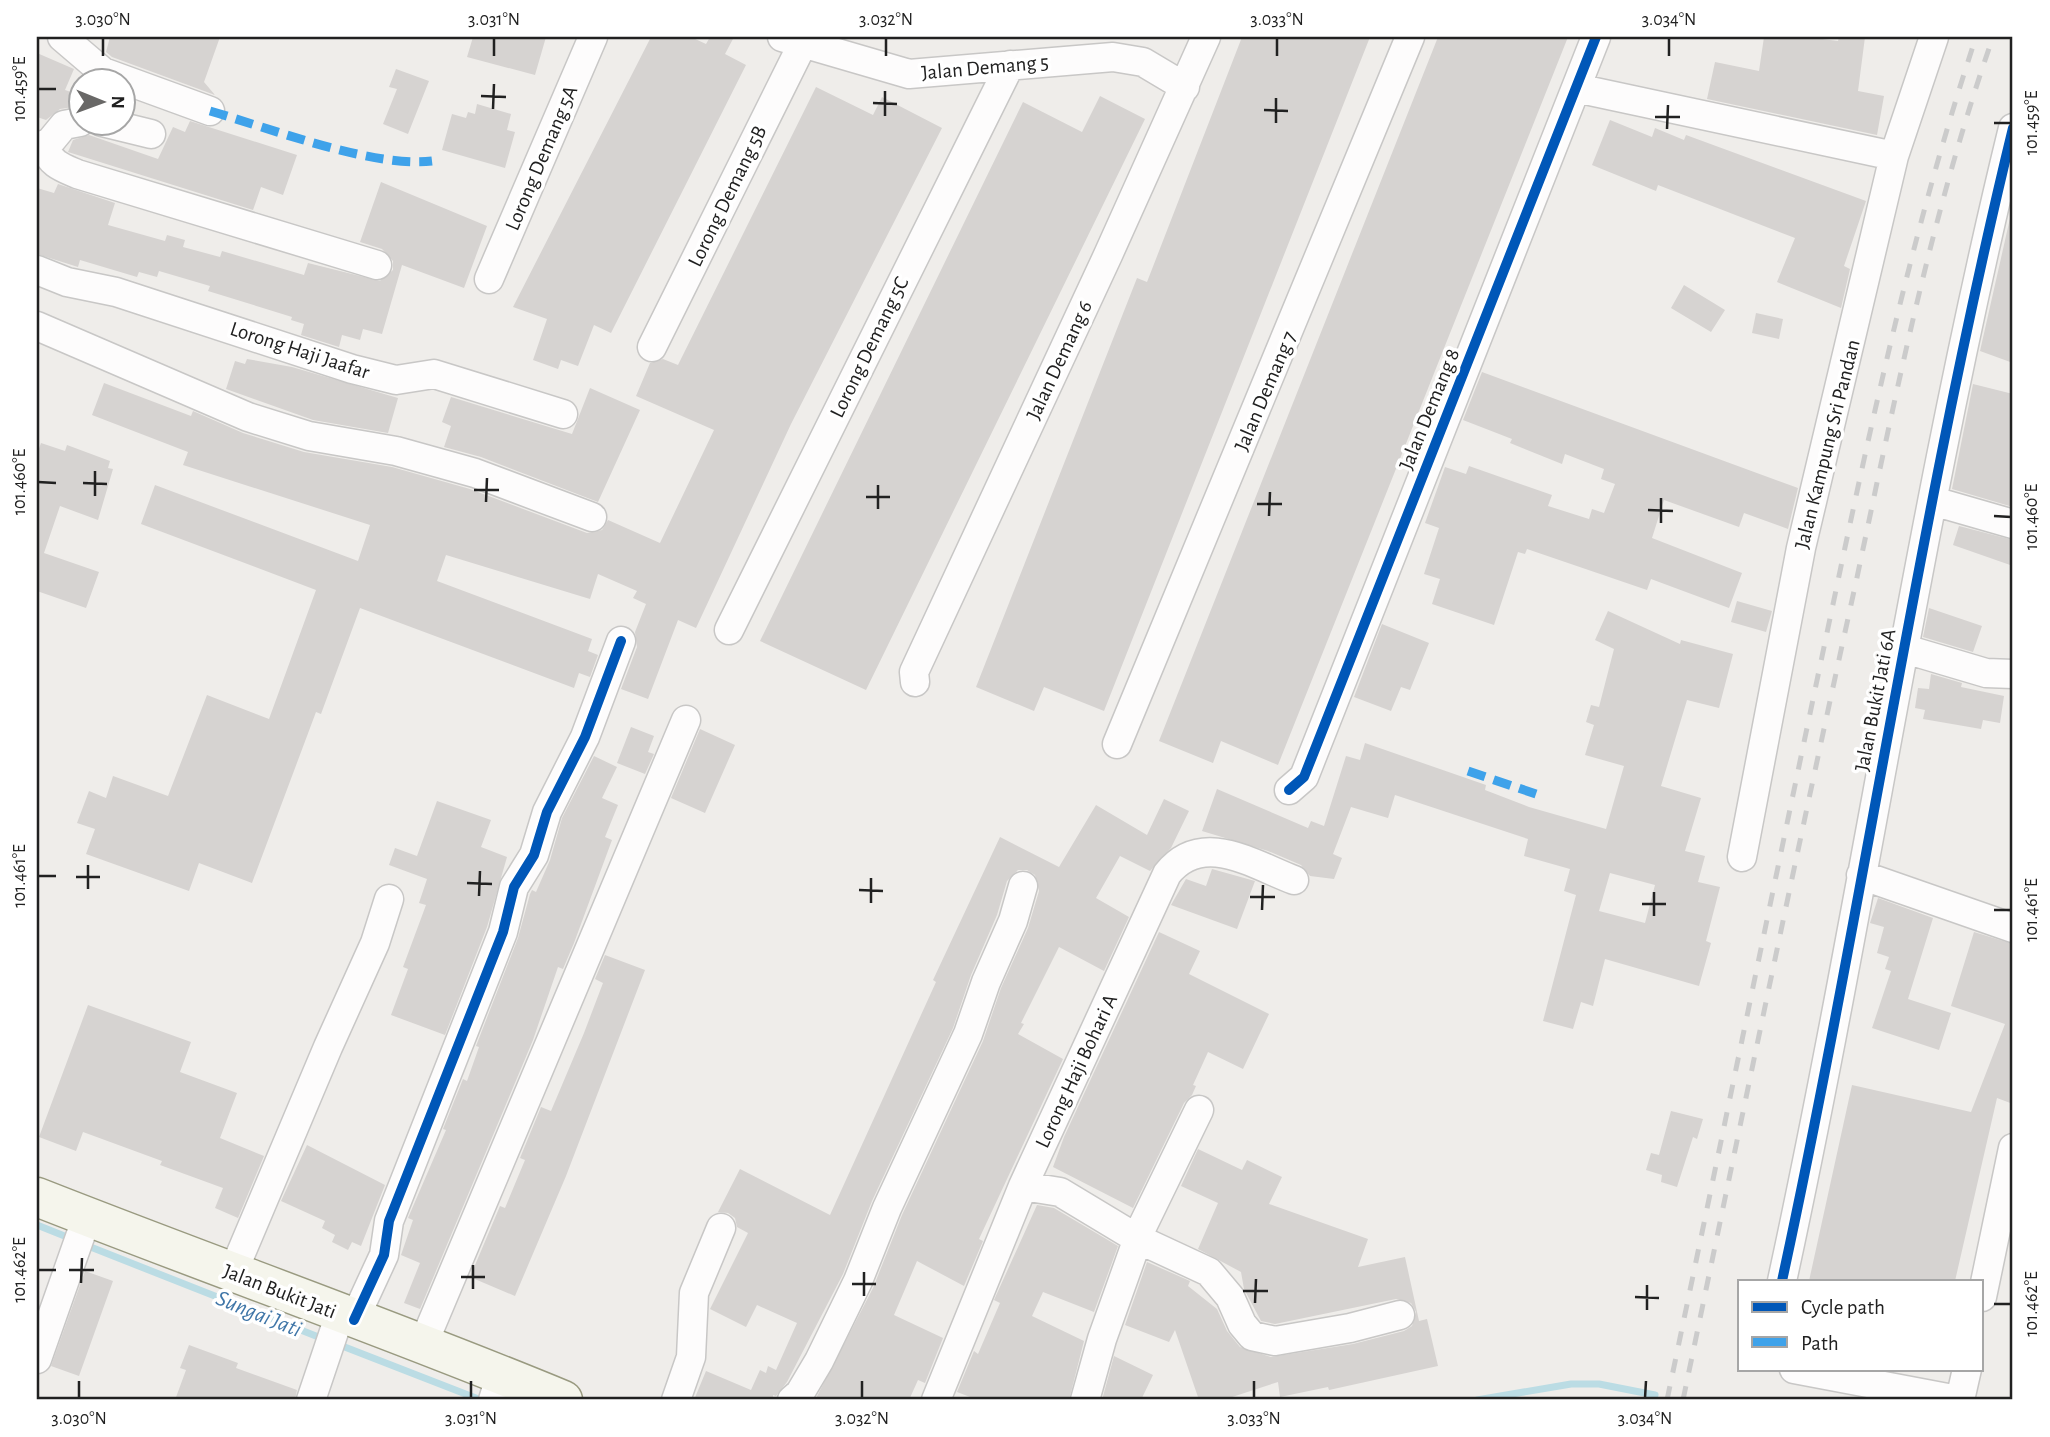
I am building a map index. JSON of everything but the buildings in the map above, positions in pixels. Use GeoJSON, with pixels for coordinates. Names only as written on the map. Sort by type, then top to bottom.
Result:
{"type":"FeatureCollection","features":[{"type":"Feature","properties":{"kind":"street"},"geometry":{"type":"LineString","coordinates":[[62,37],[103,72],[210,111]]}},
{"type":"Feature","properties":{"kind":"street","name":"Lorong Demang 5A"},"geometry":{"type":"LineString","coordinates":[[489,279],[593,37]]}},
{"type":"Feature","properties":{"kind":"street","name":"Jalan Demang 6"},"geometry":{"type":"LineString","coordinates":[[915,682],[914,672],[1206,37]]}},
{"type":"Feature","properties":{"kind":"street","name":"Jalan Demang 7"},"geometry":{"type":"LineString","coordinates":[[1117,744],[1410,37]]}},
{"type":"Feature","properties":{"kind":"street","name":"Jalan Demang 8"},"geometry":{"type":"LineString","coordinates":[[1289,789],[1304,777],[1596,37]]}},
{"type":"Feature","properties":{"kind":"street","name":"Jalan Kampung Sri Pandan"},"geometry":{"type":"LineString","coordinates":[[1742,857],[1801,548],[1894,156],[1934,37]]}},
{"type":"Feature","properties":{"kind":"street","name":"Jalan Demang 5"},"geometry":{"type":"LineString","coordinates":[[792,41],[909,74],[1113,57],[1143,62],[1185,87]]}},
{"type":"Feature","properties":{"kind":"street","name":"Lorong Demang 5B"},"geometry":{"type":"LineString","coordinates":[[652,347],[792,41]]}},
{"type":"Feature","properties":{"kind":"street","name":"Lorong Demang 5C"},"geometry":{"type":"LineString","coordinates":[[729,630],[1010,65]]}},
{"type":"Feature","properties":{"kind":"street"},"geometry":{"type":"LineString","coordinates":[[1576,88],[1894,156]]}},
{"type":"Feature","properties":{"kind":"street"},"geometry":{"type":"LineString","coordinates":[[66,125],[41,146],[56,165],[77,174],[377,265]]}},
{"type":"Feature","properties":{"kind":"street","name":"Jalan Bukit Jati 6A"},"geometry":{"type":"LineString","coordinates":[[1782,1280],[1825,1082],[1861,875],[1959,369],[2013,128]]}},
{"type":"Feature","properties":{"kind":"street"},"geometry":{"type":"LineString","coordinates":[[136,130],[150,134]]}},
{"type":"Feature","properties":{"kind":"street","name":"Lorong Haji Jaafar"},"geometry":{"type":"LineString","coordinates":[[37,270],[67,282],[117,292],[248,333],[352,369],[396,380],[434,373],[563,414]]}},
{"type":"Feature","properties":{"kind":"street"},"geometry":{"type":"LineString","coordinates":[[37,326],[248,418],[309,436],[396,451],[475,473],[592,517]]}},
{"type":"Feature","properties":{"kind":"street"},"geometry":{"type":"LineString","coordinates":[[1933,501],[2013,524]]}},
{"type":"Feature","properties":{"kind":"street"},"geometry":{"type":"LineString","coordinates":[[311,1400],[339,1329],[384,1255],[389,1221],[503,932],[514,887],[534,855],[547,812],[585,737],[621,641]]}},
{"type":"Feature","properties":{"kind":"street"},"geometry":{"type":"LineString","coordinates":[[1905,649],[1986,673],[2013,674]]}},
{"type":"Feature","properties":{"kind":"street"},"geometry":{"type":"LineString","coordinates":[[424,1342],[686,720]]}},
{"type":"Feature","properties":{"kind":"street","name":"Lorong Haji Bohari A"},"geometry":{"type":"LineString","coordinates":[[936,1400],[1023,1186],[1167,874],[1179,859],[1195,852],[1212,851],[1294,880]]}},
{"type":"Feature","properties":{"kind":"street"},"geometry":{"type":"LineString","coordinates":[[1861,875],[2013,928]]}},
{"type":"Feature","properties":{"kind":"street"},"geometry":{"type":"LineString","coordinates":[[792,1400],[800,1393],[819,1361],[858,1282],[887,1208],[968,1034],[986,982],[1013,921],[1023,886]]}},
{"type":"Feature","properties":{"kind":"street"},"geometry":{"type":"LineString","coordinates":[[233,1272],[375,943],[389,899]]}},
{"type":"Feature","properties":{"kind":"street"},"geometry":{"type":"LineString","coordinates":[[1085,1400],[1102,1339],[1138,1239],[1199,1110]]}},
{"type":"Feature","properties":{"kind":"street"},"geometry":{"type":"LineString","coordinates":[[1983,1292],[2013,1148]]}},
{"type":"Feature","properties":{"kind":"street"},"geometry":{"type":"LineString","coordinates":[[1023,1186],[1060,1192],[1138,1239],[1209,1272],[1230,1297],[1242,1324],[1252,1336],[1275,1341],[1350,1328],[1400,1315]]}},
{"type":"Feature","properties":{"kind":"street","name":"Jalan Bukit Jati"},"geometry":{"type":"LineString","coordinates":[[37,1197],[81,1232],[233,1272],[339,1329],[424,1342],[496,1390],[563,1400]]}},
{"type":"Feature","properties":{"kind":"street"},"geometry":{"type":"LineString","coordinates":[[676,1400],[691,1357],[694,1293],[722,1228]]}},
{"type":"Feature","properties":{"kind":"street"},"geometry":{"type":"LineString","coordinates":[[37,1359],[81,1232]]}},
{"type":"Feature","properties":{"kind":"street"},"geometry":{"type":"LineString","coordinates":[[1800,1370],[1959,1400],[1967,1370]]}},
{"type":"Feature","properties":{"kind":"waterway","name":"Sungai Jati"},"geometry":{"type":"LineString","coordinates":[[37,1225],[72,1239]]}},
{"type":"Feature","properties":{"kind":"waterway","name":"Sungai Jati"},"geometry":{"type":"LineString","coordinates":[[83,1244],[326,1340]]}},
{"type":"Feature","properties":{"kind":"waterway","name":"Sungai Jati"},"geometry":{"type":"LineString","coordinates":[[337,1344],[481,1400]]}},
{"type":"Feature","properties":{"kind":"waterway","name":"Sungai Jati"},"geometry":{"type":"LineString","coordinates":[[1477,1400],[1571,1384],[1599,1384],[1655,1395]]}},
{"type":"Feature","properties":{"kind":"railway"},"geometry":{"type":"LineString","coordinates":[[1667,1400],[1868,440],[1928,197],[1976,37]]}},
{"type":"Feature","properties":{"kind":"railway"},"geometry":{"type":"LineString","coordinates":[[1683,1400],[1900,376],[1951,171],[1993,37]]}},
{"type":"Feature","properties":{"kind":"marked path"},"geometry":{"type":"LineString","coordinates":[[210,111],[351,153],[408,162],[432,161]]}},
{"type":"Feature","properties":{"kind":"marked path"},"geometry":{"type":"LineString","coordinates":[[1468,771],[1536,794]]}},
{"type":"Feature","properties":{"kind":"cycle path"},"geometry":{"type":"LineString","coordinates":[[1289,790],[1304,777],[1596,37]]}},
{"type":"Feature","properties":{"kind":"cycle path"},"geometry":{"type":"LineString","coordinates":[[1782,1280],[1840,993],[1949,415],[2013,128]]}},
{"type":"Feature","properties":{"kind":"cycle path"},"geometry":{"type":"LineString","coordinates":[[354,1320],[384,1255],[389,1221],[503,932],[514,887],[534,855],[547,812],[585,737],[621,641]]}}]}
